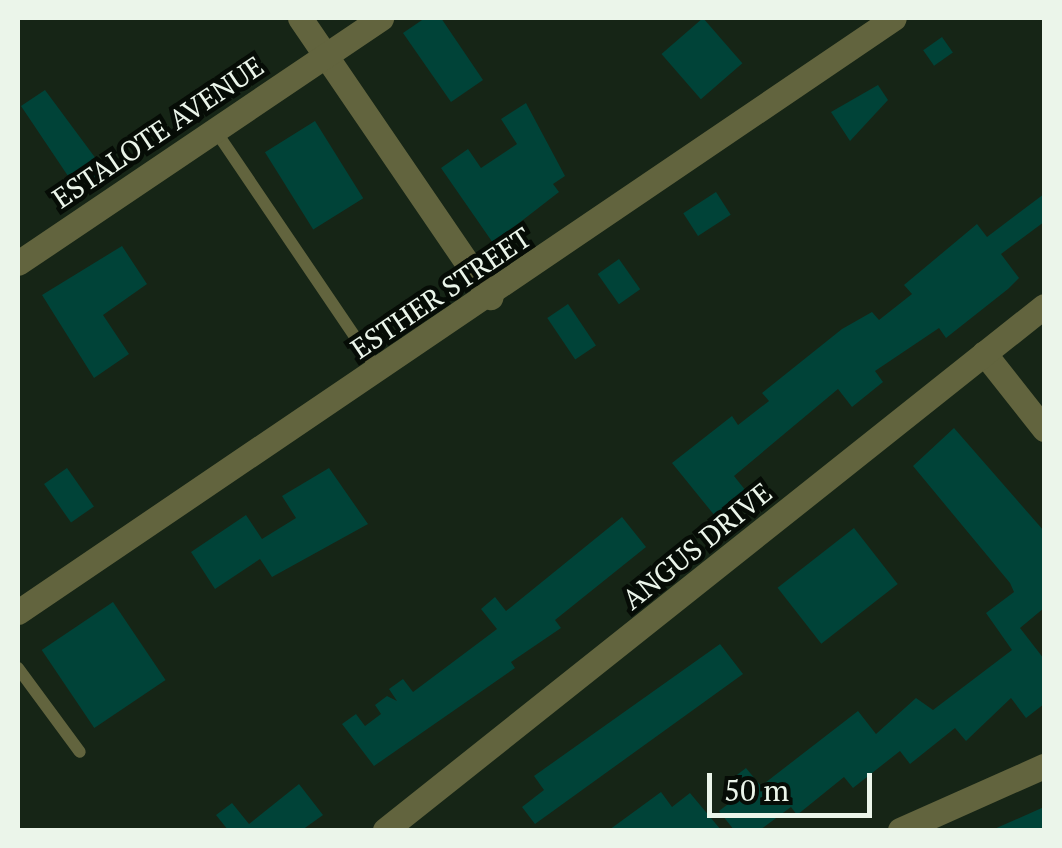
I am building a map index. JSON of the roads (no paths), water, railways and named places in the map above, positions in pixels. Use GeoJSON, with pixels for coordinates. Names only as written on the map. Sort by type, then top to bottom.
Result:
{"type":"FeatureCollection","features":[{"type":"Feature","properties":{"kind":"street"},"geometry":{"type":"LineString","coordinates":[[300,18],[490,296]]}},
{"type":"Feature","properties":{"kind":"street","name":"ESTALOTE AVENUE"},"geometry":{"type":"LineString","coordinates":[[18,264],[382,18]]}},
{"type":"Feature","properties":{"kind":"street","name":"ESTHER STREET"},"geometry":{"type":"LineString","coordinates":[[18,612],[490,296],[894,18]]}},
{"type":"Feature","properties":{"kind":"street","name":"ANGUS DRIVE"},"geometry":{"type":"LineString","coordinates":[[385,830],[1044,306]]}},
{"type":"Feature","properties":{"kind":"street"},"geometry":{"type":"LineString","coordinates":[[984,354],[1044,430]]}},
{"type":"Feature","properties":{"kind":"street"},"geometry":{"type":"LineString","coordinates":[[900,830],[1044,766]]}},
{"type":"Feature","properties":{"kind":"lane"},"geometry":{"type":"LineString","coordinates":[[215,130],[378,371]]}},
{"type":"Feature","properties":{"kind":"lane"},"geometry":{"type":"LineString","coordinates":[[18,668],[80,752]]}}]}
